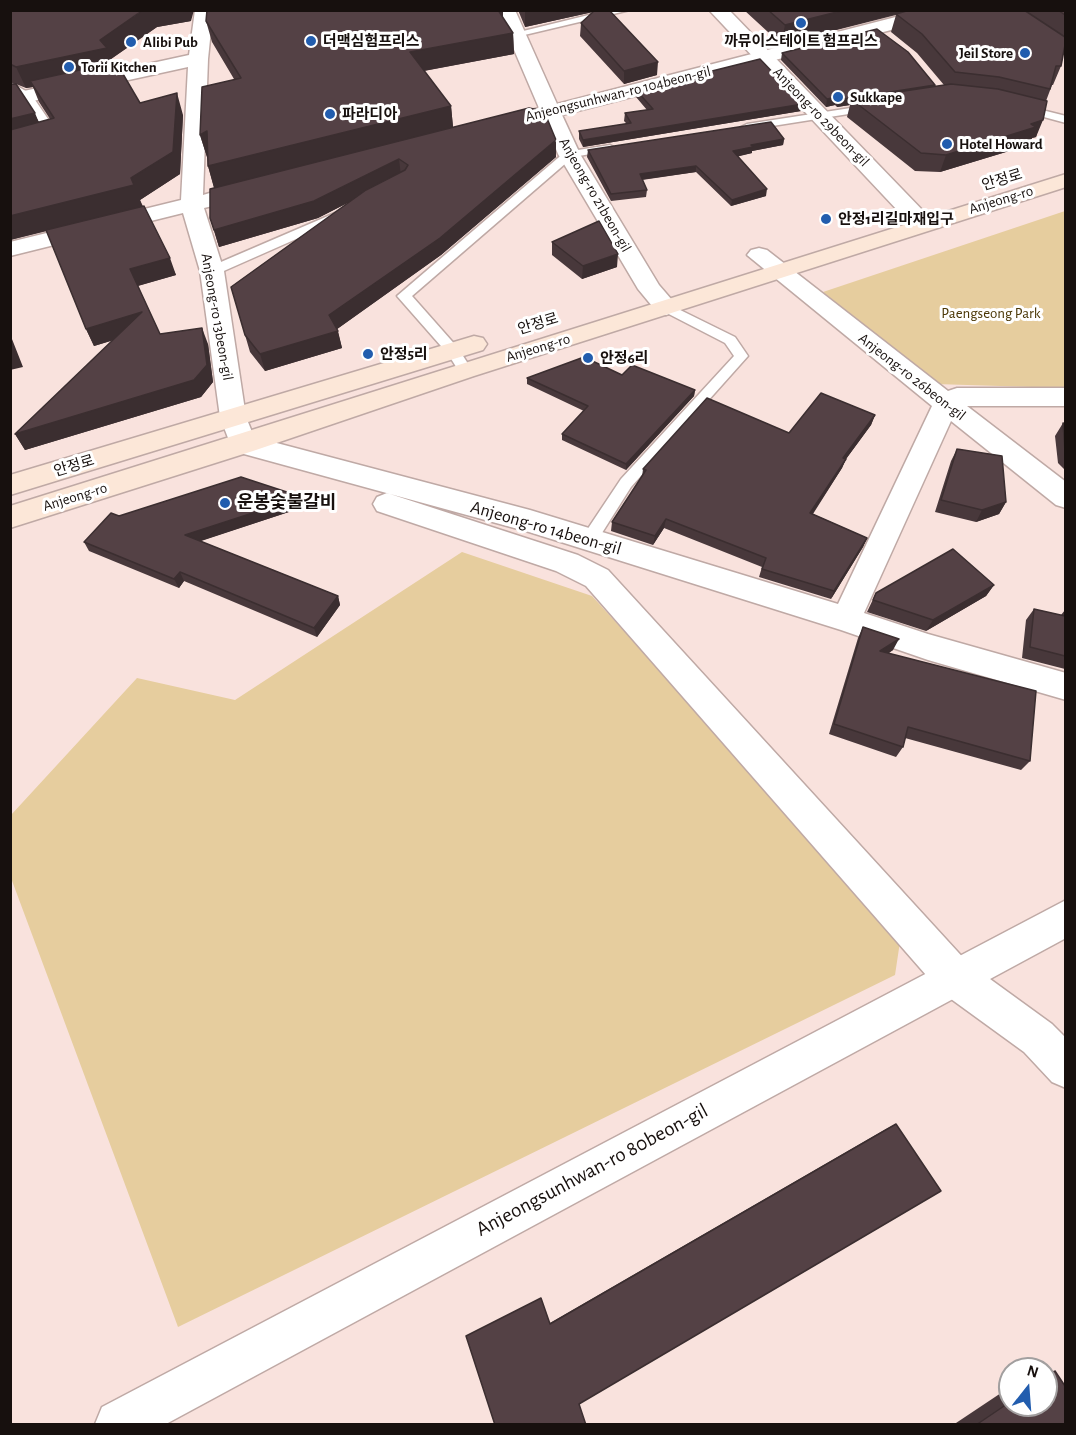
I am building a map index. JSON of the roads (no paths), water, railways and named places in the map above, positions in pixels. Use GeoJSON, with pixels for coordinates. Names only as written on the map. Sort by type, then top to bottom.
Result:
{"type":"FeatureCollection","features":[{"type":"Feature","properties":{"kind":"main road","name":"안정로"},"geometry":{"type":"LineString","coordinates":[[658,298],[759,255],[915,217],[1065,160]]}},
{"type":"Feature","properties":{"kind":"main road","name":"Anjeong-ro"},"geometry":{"type":"LineString","coordinates":[[10,517],[233,437],[459,361],[658,298],[779,272],[915,217],[1065,180]]}},
{"type":"Feature","properties":{"kind":"main road","name":"안정로"},"geometry":{"type":"LineString","coordinates":[[10,485],[233,437]]}},
{"type":"Feature","properties":{"kind":"street","name":"Anjeong-ro 13beon-gil"},"geometry":{"type":"LineString","coordinates":[[204,10],[198,59],[192,204],[212,271],[233,437]]}},
{"type":"Feature","properties":{"kind":"street","name":"Anjeong-ro 21beon-gil"},"geometry":{"type":"LineString","coordinates":[[506,10],[569,154],[658,298]]}},
{"type":"Feature","properties":{"kind":"street","name":"Anjeong-ro 29beon-gil"},"geometry":{"type":"LineString","coordinates":[[718,10],[915,217]]}},
{"type":"Feature","properties":{"kind":"street","name":"Anjeongsunhwan-ro 104beon-gil"},"geometry":{"type":"LineString","coordinates":[[480,129],[762,57],[880,32],[947,10]]}},
{"type":"Feature","properties":{"kind":"street"},"geometry":{"type":"LineString","coordinates":[[16,94],[198,59]]}},
{"type":"Feature","properties":{"kind":"street"},"geometry":{"type":"LineString","coordinates":[[10,249],[227,195]]}},
{"type":"Feature","properties":{"kind":"street","name":"Anjeong-ro 26beon-gil"},"geometry":{"type":"LineString","coordinates":[[759,255],[1065,498]]}},
{"type":"Feature","properties":{"kind":"street"},"geometry":{"type":"LineString","coordinates":[[846,620],[946,404],[957,397],[1065,397]]}},
{"type":"Feature","properties":{"kind":"street"},"geometry":{"type":"LineString","coordinates":[[233,437],[567,563],[597,578],[954,977],[1038,1038],[1065,1068]]}},
{"type":"Feature","properties":{"kind":"street","name":"Anjeong-ro 14beon-gil"},"geometry":{"type":"LineString","coordinates":[[233,437],[519,518],[846,620],[927,648],[1065,687]]}},
{"type":"Feature","properties":{"kind":"street","name":"Anjeongsunhwan-ro 80beon-gil"},"geometry":{"type":"LineString","coordinates":[[119,1425],[954,977],[1061,924]]}},
{"type":"Feature","properties":{"kind":"lane"},"geometry":{"type":"LineString","coordinates":[[516,34],[625,10]]}},
{"type":"Feature","properties":{"kind":"lane"},"geometry":{"type":"LineString","coordinates":[[10,149],[55,138],[16,94]]}},
{"type":"Feature","properties":{"kind":"lane"},"geometry":{"type":"LineString","coordinates":[[740,128],[877,106]]}},
{"type":"Feature","properties":{"kind":"lane"},"geometry":{"type":"LineString","coordinates":[[1014,106],[1065,120]]}},
{"type":"Feature","properties":{"kind":"lane"},"geometry":{"type":"LineString","coordinates":[[459,361],[404,296],[569,154],[626,146]]}},
{"type":"Feature","properties":{"kind":"lane"},"geometry":{"type":"LineString","coordinates":[[212,271],[349,210]]}},
{"type":"Feature","properties":{"kind":"lane"},"geometry":{"type":"LineString","coordinates":[[589,540],[626,483],[741,356],[730,340],[658,298]]}},
{"type":"Feature","properties":{"kind":"place","name":"까뮤이스테이트 험프리스"},"geometry":{"type":"Point","coordinates":[801,23]}},
{"type":"Feature","properties":{"kind":"place","name":"더맥심험프리스"},"geometry":{"type":"Point","coordinates":[311,41]}},
{"type":"Feature","properties":{"kind":"place","name":"Alibi Pub"},"geometry":{"type":"Point","coordinates":[131,42]}},
{"type":"Feature","properties":{"kind":"place","name":"Jeil Store"},"geometry":{"type":"Point","coordinates":[1025,53]}},
{"type":"Feature","properties":{"kind":"place","name":"Torii Kitchen"},"geometry":{"type":"Point","coordinates":[69,67]}},
{"type":"Feature","properties":{"kind":"place","name":"Sukkape"},"geometry":{"type":"Point","coordinates":[838,97]}},
{"type":"Feature","properties":{"kind":"place","name":"파라디아"},"geometry":{"type":"Point","coordinates":[330,114]}},
{"type":"Feature","properties":{"kind":"place","name":"Hotel Howard"},"geometry":{"type":"Point","coordinates":[947,144]}},
{"type":"Feature","properties":{"kind":"place","name":"안정1리길마재입구"},"geometry":{"type":"Point","coordinates":[826,219]}},
{"type":"Feature","properties":{"kind":"place","name":"안정5리"},"geometry":{"type":"Point","coordinates":[368,354]}},
{"type":"Feature","properties":{"kind":"place","name":"안정6리"},"geometry":{"type":"Point","coordinates":[588,358]}},
{"type":"Feature","properties":{"kind":"place","name":"운봉숯불갈비"},"geometry":{"type":"Point","coordinates":[225,503]}},
{"type":"Feature","properties":{"kind":"park label","name":"Paengseong Park"},"geometry":{"type":"Point","coordinates":[991,313]}}]}
